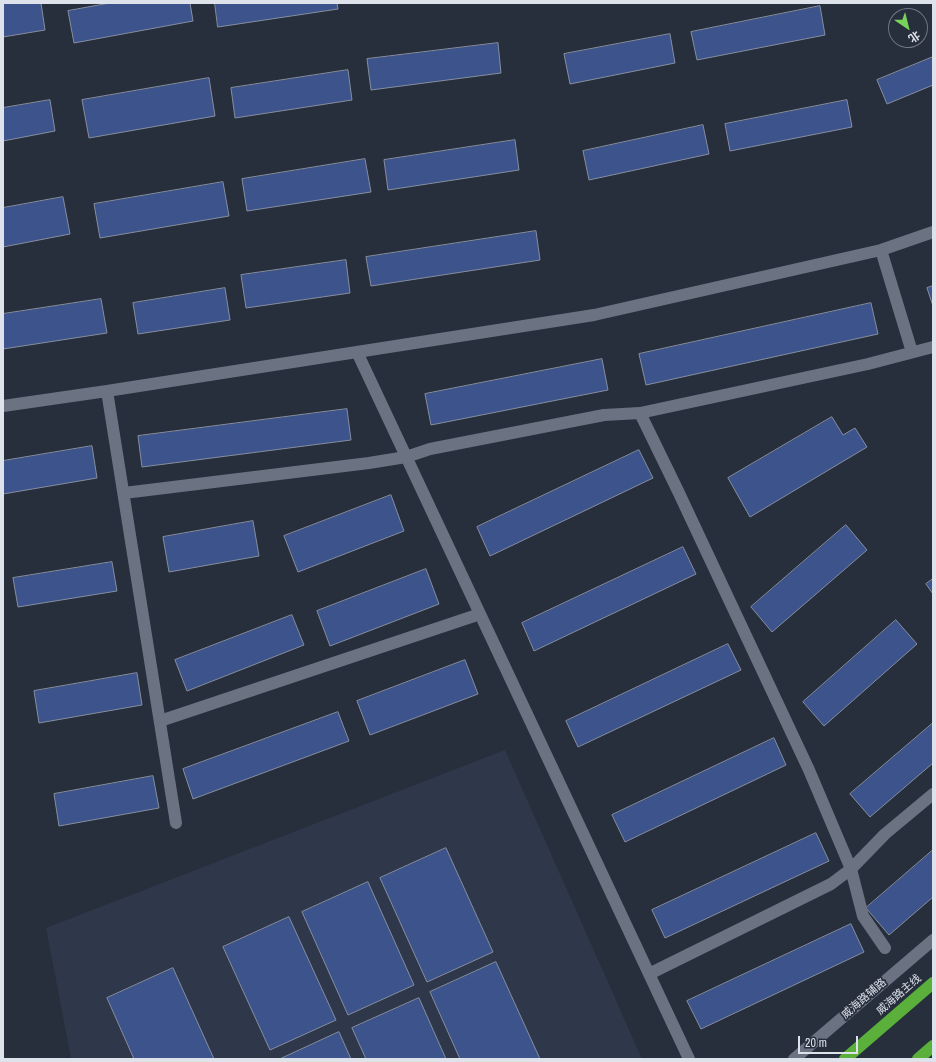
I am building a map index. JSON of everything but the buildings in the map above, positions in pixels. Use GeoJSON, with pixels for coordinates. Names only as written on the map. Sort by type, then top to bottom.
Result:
{"type":"FeatureCollection","features":[{"type":"Feature","properties":{"kind":"highway","name":"威海路主线"},"geometry":{"type":"LineString","coordinates":[[845,1059],[933,983]]}},
{"type":"Feature","properties":{"kind":"highway"},"geometry":{"type":"LineString","coordinates":[[918,1059],[933,1046]]}},
{"type":"Feature","properties":{"kind":"street"},"geometry":{"type":"LineString","coordinates":[[3,406],[594,315],[881,250],[933,232]]}},
{"type":"Feature","properties":{"kind":"street"},"geometry":{"type":"LineString","coordinates":[[881,250],[912,352]]}},
{"type":"Feature","properties":{"kind":"street"},"geometry":{"type":"LineString","coordinates":[[124,493],[369,463],[406,457],[430,449],[604,415],[640,413],[868,364],[933,347]]}},
{"type":"Feature","properties":{"kind":"street"},"geometry":{"type":"LineString","coordinates":[[356,352],[689,1059]]}},
{"type":"Feature","properties":{"kind":"street"},"geometry":{"type":"LineString","coordinates":[[107,391],[176,823]]}},
{"type":"Feature","properties":{"kind":"street"},"geometry":{"type":"LineString","coordinates":[[640,413],[805,762],[851,870],[863,916],[885,948]]}},
{"type":"Feature","properties":{"kind":"street"},"geometry":{"type":"LineString","coordinates":[[160,720],[480,614]]}},
{"type":"Feature","properties":{"kind":"street"},"geometry":{"type":"LineString","coordinates":[[649,974],[831,884],[851,870],[885,834],[933,794]]}},
{"type":"Feature","properties":{"kind":"street","name":"威海路辅路"},"geometry":{"type":"LineString","coordinates":[[794,1059],[933,940]]}},
{"type":"Feature","properties":{"kind":"shaded area"},"geometry":{"type":"Polygon","coordinates":[[[505,750],[642,1059],[71,1059],[46,928],[505,750]]]}}]}
